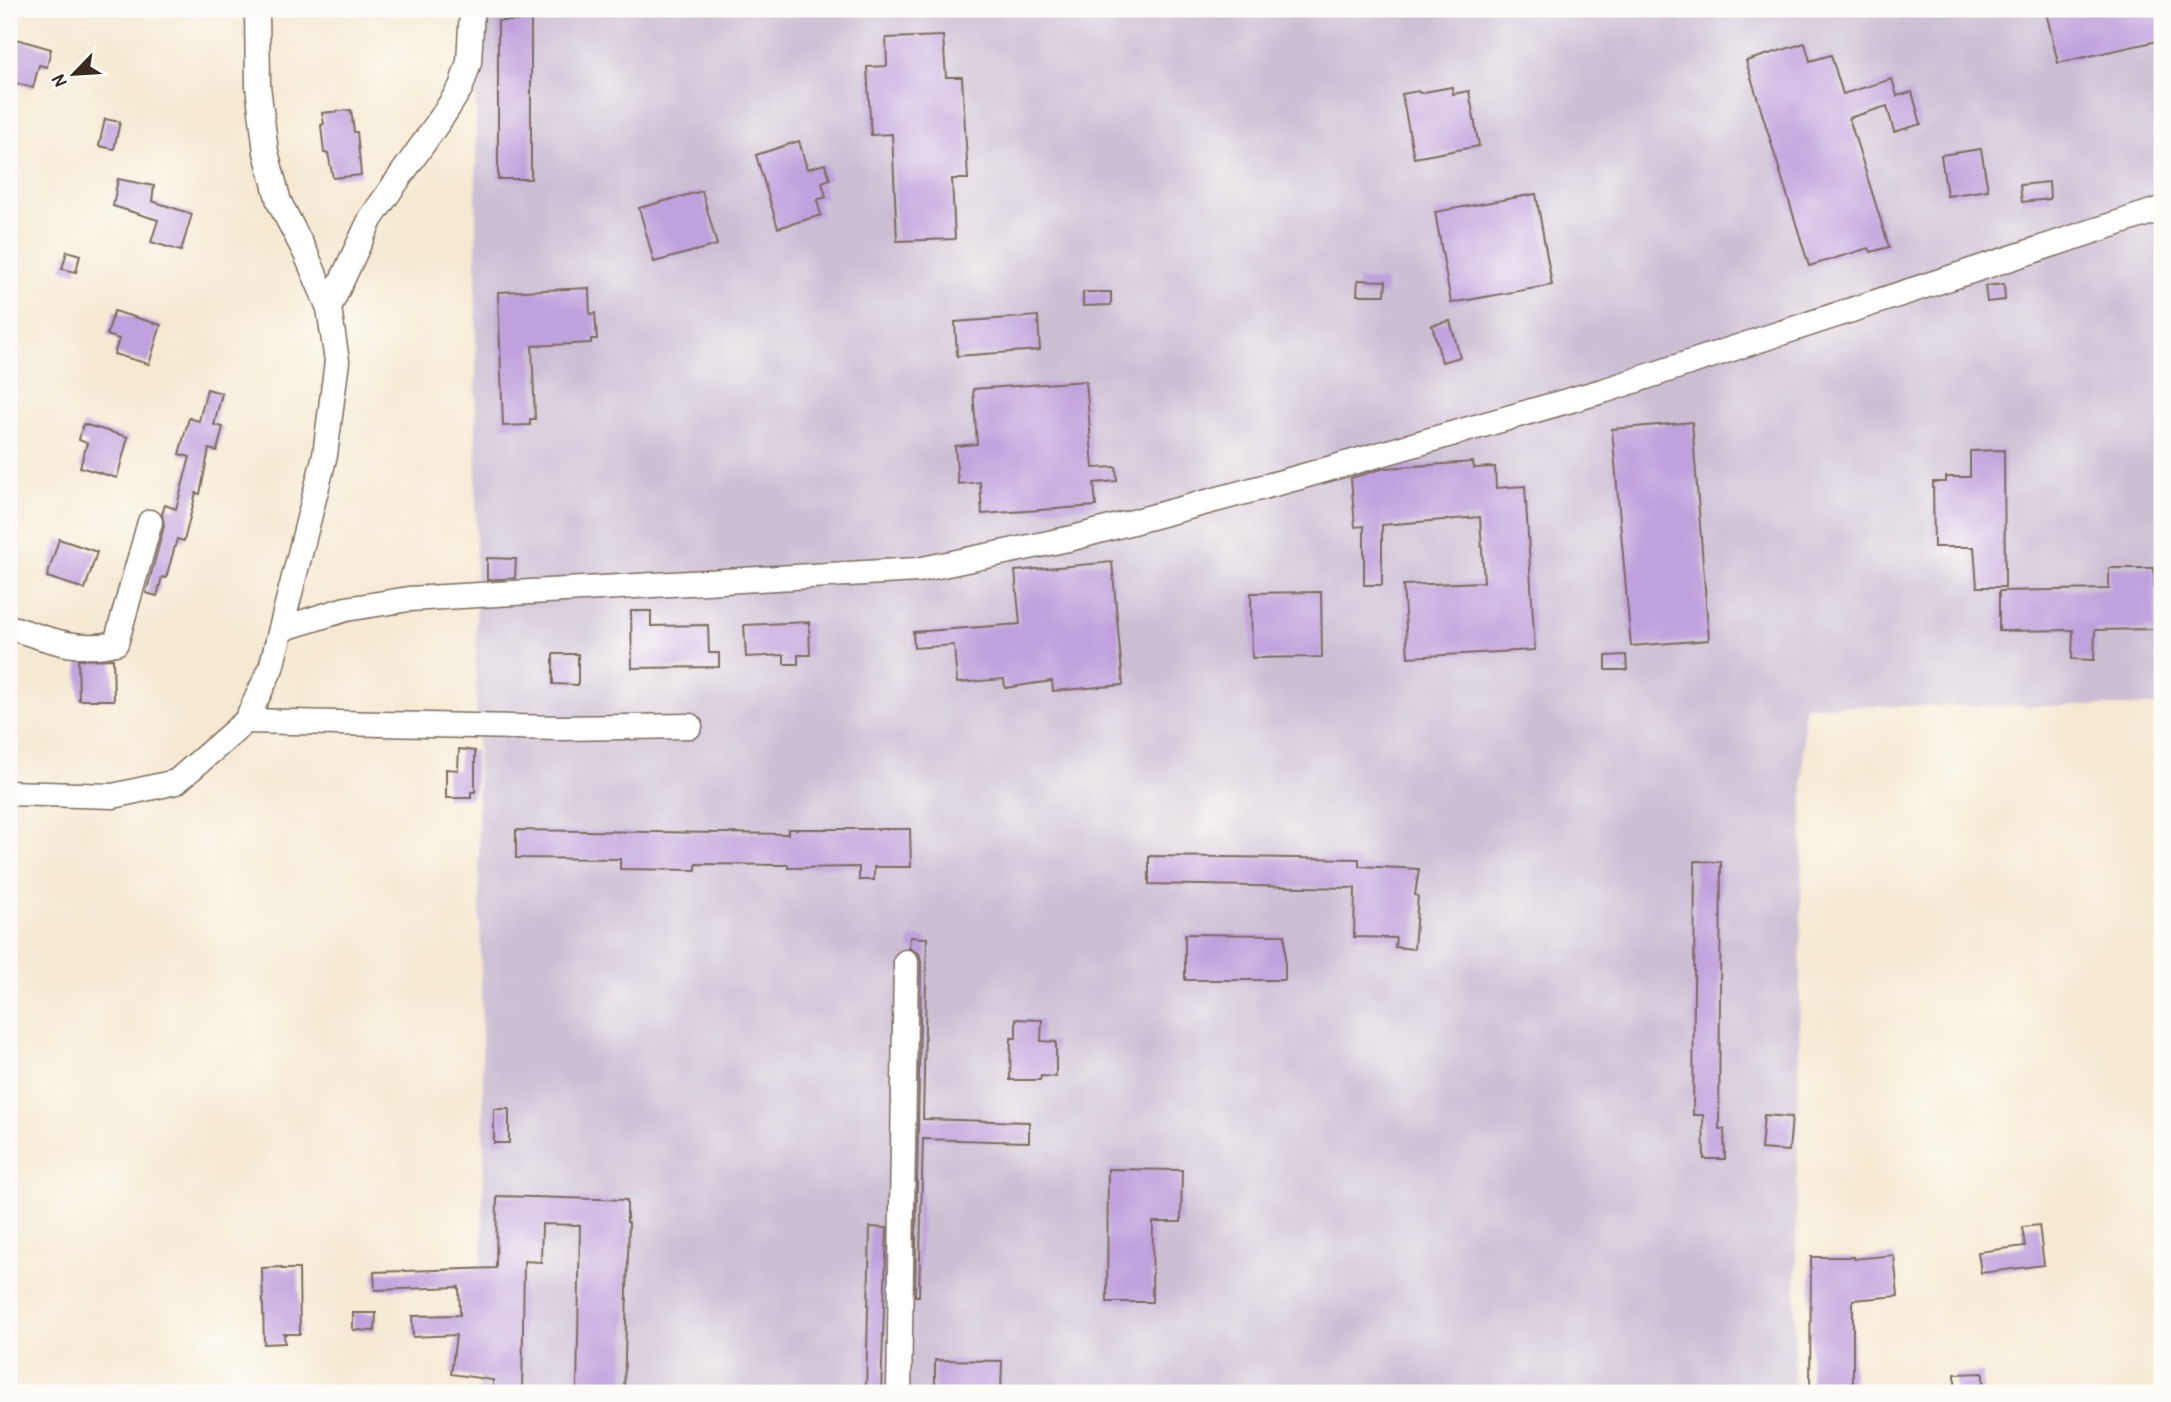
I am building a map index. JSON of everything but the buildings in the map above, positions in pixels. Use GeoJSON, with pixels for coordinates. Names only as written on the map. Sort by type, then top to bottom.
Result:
{"type":"FeatureCollection","features":[{"type":"Feature","properties":{"kind":"street"},"geometry":{"type":"LineString","coordinates":[[9,793],[113,796],[176,782],[246,721],[271,668],[325,455],[337,361],[328,308],[306,254],[279,202],[266,152],[258,86],[257,9]]}},
{"type":"Feature","properties":{"kind":"street"},"geometry":{"type":"LineString","coordinates":[[328,308],[371,218],[461,87],[469,62],[472,9]]}},
{"type":"Feature","properties":{"kind":"street"},"geometry":{"type":"LineString","coordinates":[[281,629],[346,609],[409,599],[918,570],[1073,538],[1606,390],[2161,209]]}},
{"type":"Feature","properties":{"kind":"street"},"geometry":{"type":"LineString","coordinates":[[9,627],[74,647],[100,647],[116,643],[150,522]]}},
{"type":"Feature","properties":{"kind":"street"},"geometry":{"type":"LineString","coordinates":[[246,721],[561,728],[690,726]]}},
{"type":"Feature","properties":{"kind":"street"},"geometry":{"type":"LineString","coordinates":[[899,1393],[906,962]]}},
{"type":"Feature","properties":{"kind":"shaded area"},"geometry":{"type":"Polygon","coordinates":[[[476,9],[2162,9],[2162,706],[1804,706],[1794,1393],[479,1393],[484,1158],[476,671],[476,9]]]}}]}
